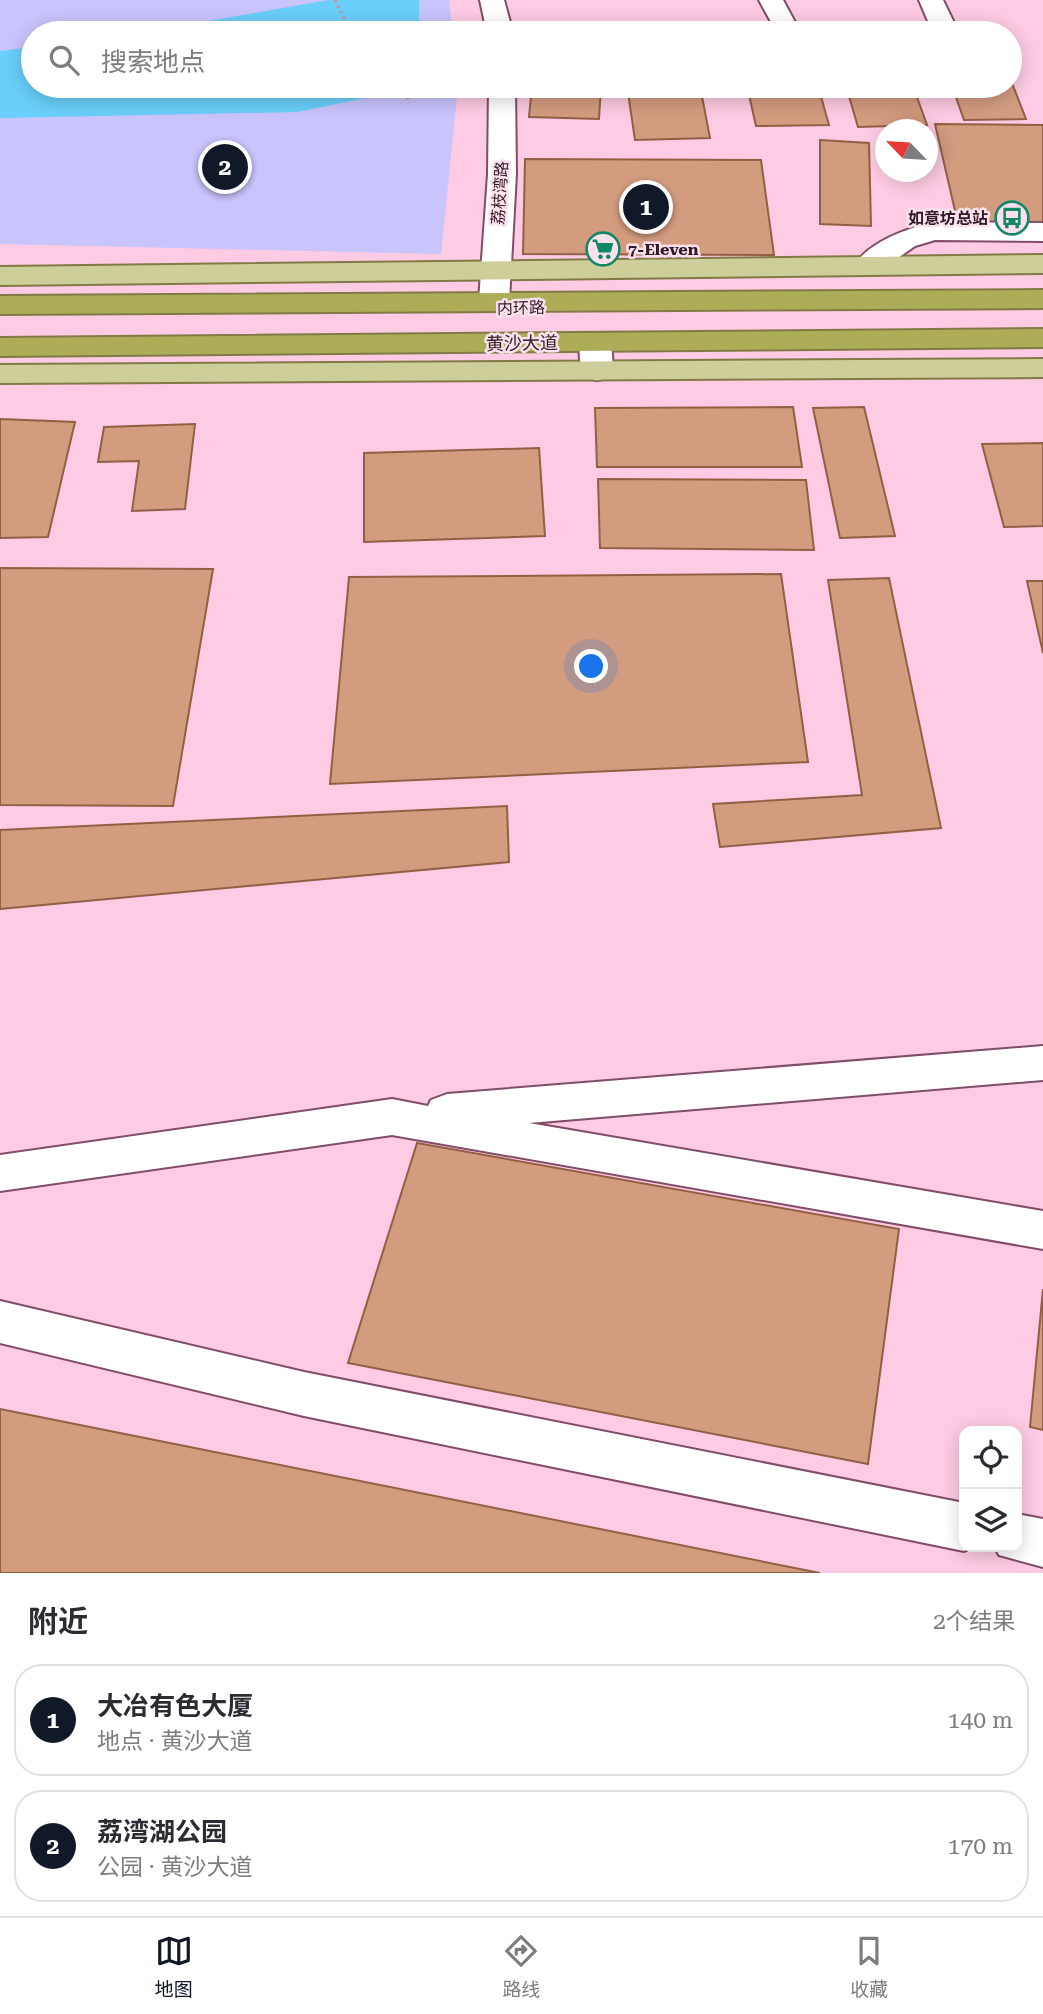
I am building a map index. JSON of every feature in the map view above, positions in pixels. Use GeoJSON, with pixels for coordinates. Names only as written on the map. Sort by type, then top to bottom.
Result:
{"type":"FeatureCollection","features":[{"type":"Feature","properties":{"kind":"highway"},"geometry":{"type":"LineString","coordinates":[[0,307],[494,301],[1043,299]]}},
{"type":"Feature","properties":{"kind":"highway","name":"内环路"},"geometry":{"type":"LineString","coordinates":[[0,307],[167,311],[1043,304]]}},
{"type":"Feature","properties":{"kind":"highway","name":"内环路"},"geometry":{"type":"LineString","coordinates":[[0,345],[1043,337]]}},
{"type":"Feature","properties":{"kind":"highway","name":"黄沙大道"},"geometry":{"type":"LineString","coordinates":[[0,345],[596,357],[1043,337]]}},
{"type":"Feature","properties":{"kind":"main road"},"geometry":{"type":"LineString","coordinates":[[0,276],[1043,264]]}},
{"type":"Feature","properties":{"kind":"main road"},"geometry":{"type":"LineString","coordinates":[[828,266],[834,299]]}},
{"type":"Feature","properties":{"kind":"main road"},"geometry":{"type":"LineString","coordinates":[[0,374],[596,357],[1043,368]]}},
{"type":"Feature","properties":{"kind":"street"},"geometry":{"type":"LineString","coordinates":[[492,0],[497,21]]}},
{"type":"Feature","properties":{"kind":"street"},"geometry":{"type":"LineString","coordinates":[[771,0],[782,21]]}},
{"type":"Feature","properties":{"kind":"street"},"geometry":{"type":"LineString","coordinates":[[931,0],[941,21]]}},
{"type":"Feature","properties":{"kind":"street","name":"荔枝湾路"},"geometry":{"type":"LineString","coordinates":[[494,301],[502,174],[502,98]]}},
{"type":"Feature","properties":{"kind":"street"},"geometry":{"type":"LineString","coordinates":[[869,265],[905,240],[933,231],[1043,232]]}},
{"type":"Feature","properties":{"kind":"street"},"geometry":{"type":"LineString","coordinates":[[0,1173],[392,1116],[1043,1063]]}},
{"type":"Feature","properties":{"kind":"street"},"geometry":{"type":"LineString","coordinates":[[392,1116],[1043,1230]]}},
{"type":"Feature","properties":{"kind":"street"},"geometry":{"type":"LineString","coordinates":[[0,1322],[304,1394],[959,1526]]}},
{"type":"Feature","properties":{"kind":"street"},"geometry":{"type":"LineString","coordinates":[[1022,1539],[1043,1543]]}},
{"type":"Feature","properties":{"kind":"path"},"geometry":{"type":"LineString","coordinates":[[335,0],[345,21]]}},
{"type":"Feature","properties":{"kind":"shaded area"},"geometry":{"type":"Polygon","coordinates":[[[0,0],[449,0],[452,21],[21,21],[21,98],[457,98],[441,254],[0,244],[0,0]]]}},
{"type":"Feature","properties":{"kind":"water"},"geometry":{"type":"Polygon","coordinates":[[[329,0],[419,0],[419,21],[209,21],[329,0]]]}},
{"type":"Feature","properties":{"kind":"water"},"geometry":{"type":"Polygon","coordinates":[[[21,48],[21,98],[365,98],[298,112],[0,118],[0,51],[21,48]]]}},
{"type":"Feature","properties":{"kind":"building"},"geometry":{"type":"Polygon","coordinates":[[[531,98],[600,98],[599,119],[529,117],[531,98]]]}},
{"type":"Feature","properties":{"kind":"building"},"geometry":{"type":"Polygon","coordinates":[[[629,98],[702,98],[710,138],[635,140],[629,98]]]}},
{"type":"Feature","properties":{"kind":"building"},"geometry":{"type":"Polygon","coordinates":[[[750,98],[821,98],[829,125],[756,126],[750,98]]]}},
{"type":"Feature","properties":{"kind":"building"},"geometry":{"type":"Polygon","coordinates":[[[850,98],[917,98],[925,119],[875,119],[875,127],[858,127],[850,98]]]}},
{"type":"Feature","properties":{"kind":"building"},"geometry":{"type":"Polygon","coordinates":[[[956,98],[1018,98],[1026,119],[964,120],[956,98]]]}},
{"type":"Feature","properties":{"kind":"building"},"geometry":{"type":"Polygon","coordinates":[[[938,124],[1043,125],[1043,229],[959,228],[938,137],[938,124]]]}},
{"type":"Feature","properties":{"kind":"building"},"geometry":{"type":"Polygon","coordinates":[[[820,140],[869,143],[871,226],[820,224],[820,140]]]}},
{"type":"Feature","properties":{"kind":"building"},"geometry":{"type":"Polygon","coordinates":[[[525,159],[761,160],[774,255],[523,254],[525,159]]]}},
{"type":"Feature","properties":{"kind":"building"},"geometry":{"type":"Polygon","coordinates":[[[793,407],[802,467],[597,467],[595,408],[793,407]]]}},
{"type":"Feature","properties":{"kind":"building"},"geometry":{"type":"Polygon","coordinates":[[[864,407],[895,536],[840,538],[813,408],[864,407]]]}},
{"type":"Feature","properties":{"kind":"building"},"geometry":{"type":"Polygon","coordinates":[[[0,419],[75,422],[48,537],[0,538],[0,419]]]}},
{"type":"Feature","properties":{"kind":"building"},"geometry":{"type":"Polygon","coordinates":[[[195,424],[185,509],[132,511],[139,461],[98,462],[104,427],[195,424]]]}},
{"type":"Feature","properties":{"kind":"building"},"geometry":{"type":"Polygon","coordinates":[[[1043,443],[1043,526],[1004,527],[982,444],[1043,443]]]}},
{"type":"Feature","properties":{"kind":"building"},"geometry":{"type":"Polygon","coordinates":[[[539,448],[545,536],[364,542],[364,453],[539,448]]]}},
{"type":"Feature","properties":{"kind":"building"},"geometry":{"type":"Polygon","coordinates":[[[598,479],[806,480],[814,550],[600,548],[598,479]]]}},
{"type":"Feature","properties":{"kind":"building"},"geometry":{"type":"Polygon","coordinates":[[[0,568],[213,569],[173,806],[0,805],[0,568]]]}},
{"type":"Feature","properties":{"kind":"building"},"geometry":{"type":"Polygon","coordinates":[[[781,574],[808,762],[330,784],[349,577],[781,574]]]}},
{"type":"Feature","properties":{"kind":"building"},"geometry":{"type":"Polygon","coordinates":[[[889,578],[941,828],[720,847],[713,804],[862,795],[828,580],[889,578]]]}},
{"type":"Feature","properties":{"kind":"building"},"geometry":{"type":"Polygon","coordinates":[[[1027,581],[1043,581],[1043,653],[1027,581]]]}},
{"type":"Feature","properties":{"kind":"building"},"geometry":{"type":"Polygon","coordinates":[[[507,806],[509,862],[0,909],[0,830],[507,806]]]}},
{"type":"Feature","properties":{"kind":"building"},"geometry":{"type":"Polygon","coordinates":[[[417,1143],[899,1229],[868,1464],[348,1363],[417,1143]]]}},
{"type":"Feature","properties":{"kind":"building"},"geometry":{"type":"Polygon","coordinates":[[[1043,1289],[1043,1430],[1030,1427],[1043,1289]]]}},
{"type":"Feature","properties":{"kind":"building"},"geometry":{"type":"Polygon","coordinates":[[[0,1409],[820,1573],[0,1573],[0,1409]]]}},
{"type":"Feature","properties":{"kind":"place","name":"荔湾湖公园"},"geometry":{"type":"Point","coordinates":[225,167]}},
{"type":"Feature","properties":{"kind":"place","name":"大冶有色大厦"},"geometry":{"type":"Point","coordinates":[646,207]}},
{"type":"Feature","properties":{"kind":"place","name":"如意坊总站"},"geometry":{"type":"Point","coordinates":[1012,218]}},
{"type":"Feature","properties":{"kind":"place","name":"7-Eleven"},"geometry":{"type":"Point","coordinates":[603,249]}}]}
